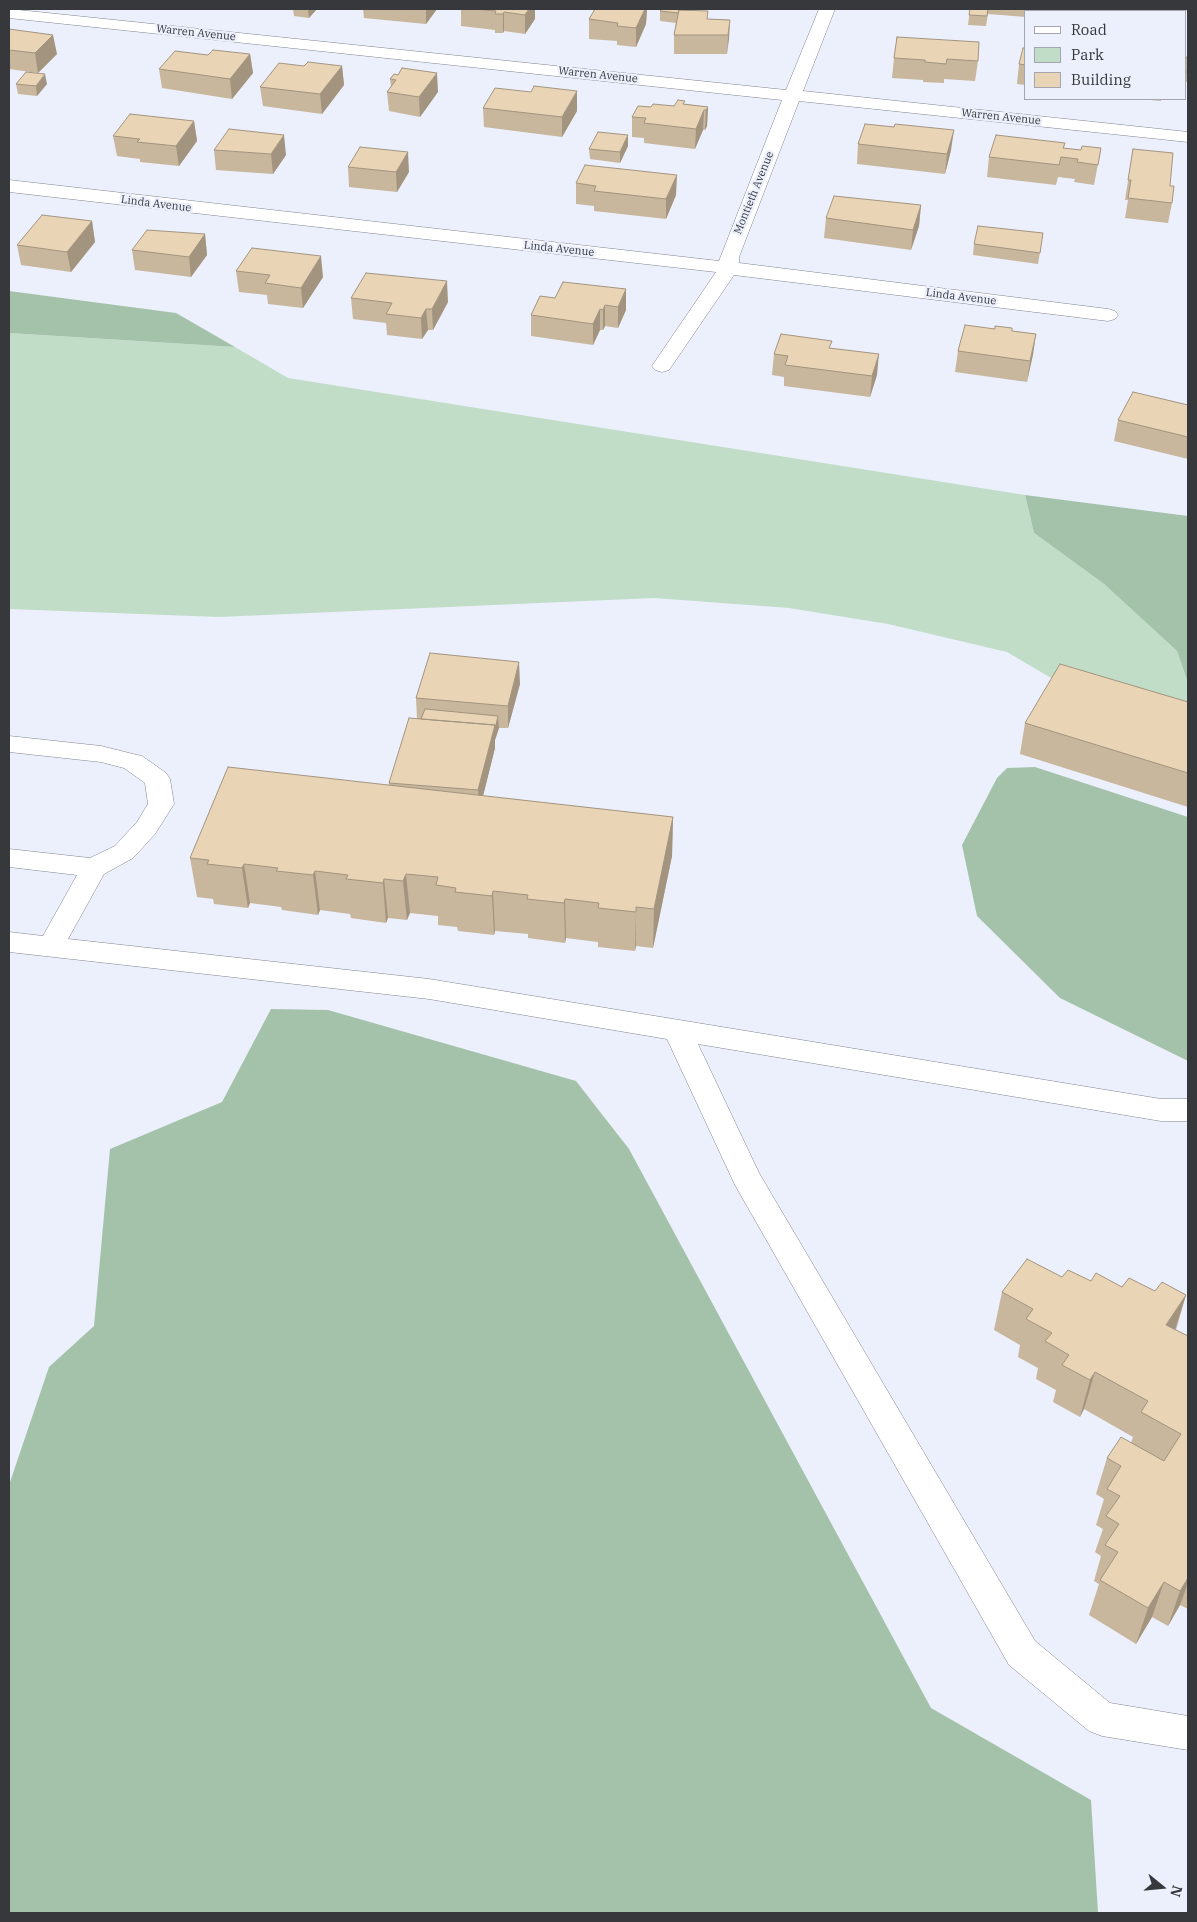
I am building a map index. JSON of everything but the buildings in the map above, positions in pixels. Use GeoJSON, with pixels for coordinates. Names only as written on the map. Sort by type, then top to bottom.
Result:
{"type":"FeatureCollection","features":[{"type":"Feature","properties":{"kind":"street"},"geometry":{"type":"LineString","coordinates":[[123,25],[140,9]]}},
{"type":"Feature","properties":{"kind":"street","name":"Montieth Avenue"},"geometry":{"type":"LineString","coordinates":[[662,366],[729,268],[729,256],[826,9]]}},
{"type":"Feature","properties":{"kind":"street","name":"Warren Avenue"},"geometry":{"type":"LineString","coordinates":[[9,13],[1188,137]]}},
{"type":"Feature","properties":{"kind":"street","name":"Linda Avenue"},"geometry":{"type":"LineString","coordinates":[[9,186],[729,268],[1108,315]]}},
{"type":"Feature","properties":{"kind":"street"},"geometry":{"type":"LineString","coordinates":[[9,744],[101,754],[132,762],[157,779],[161,804],[146,828],[124,852],[94,868],[50,946]]}},
{"type":"Feature","properties":{"kind":"street"},"geometry":{"type":"LineString","coordinates":[[9,858],[94,868]]}},
{"type":"Feature","properties":{"kind":"street"},"geometry":{"type":"LineString","coordinates":[[9,942],[429,989],[1161,1110],[1188,1110]]}},
{"type":"Feature","properties":{"kind":"street"},"geometry":{"type":"LineString","coordinates":[[677,1030],[746,1177],[1022,1652],[1102,1719],[1188,1733]]}},
{"type":"Feature","properties":{"kind":"green space"},"geometry":{"type":"Polygon","coordinates":[[[9,291],[176,313],[235,347],[9,333],[9,291]]]}},
{"type":"Feature","properties":{"kind":"green space"},"geometry":{"type":"Polygon","coordinates":[[[9,333],[235,347],[288,378],[1025,495],[1034,533],[1104,584],[1177,651],[1188,683],[1188,723],[1063,685],[1007,652],[888,624],[789,608],[654,598],[219,617],[9,609],[9,333]]]}},
{"type":"Feature","properties":{"kind":"green space"},"geometry":{"type":"Polygon","coordinates":[[[1025,495],[1188,516],[1188,683],[1177,651],[1104,584],[1034,533],[1025,495]]]}},
{"type":"Feature","properties":{"kind":"green space"},"geometry":{"type":"Polygon","coordinates":[[[1035,767],[1188,817],[1188,1061],[1060,998],[977,916],[962,845],[997,778],[1007,768],[1035,767]]]}},
{"type":"Feature","properties":{"kind":"green space"},"geometry":{"type":"Polygon","coordinates":[[[271,1009],[328,1010],[576,1081],[629,1149],[931,1708],[1091,1800],[1098,1913],[9,1913],[9,1485],[49,1367],[94,1326],[110,1149],[222,1102],[271,1009]]]}}]}
